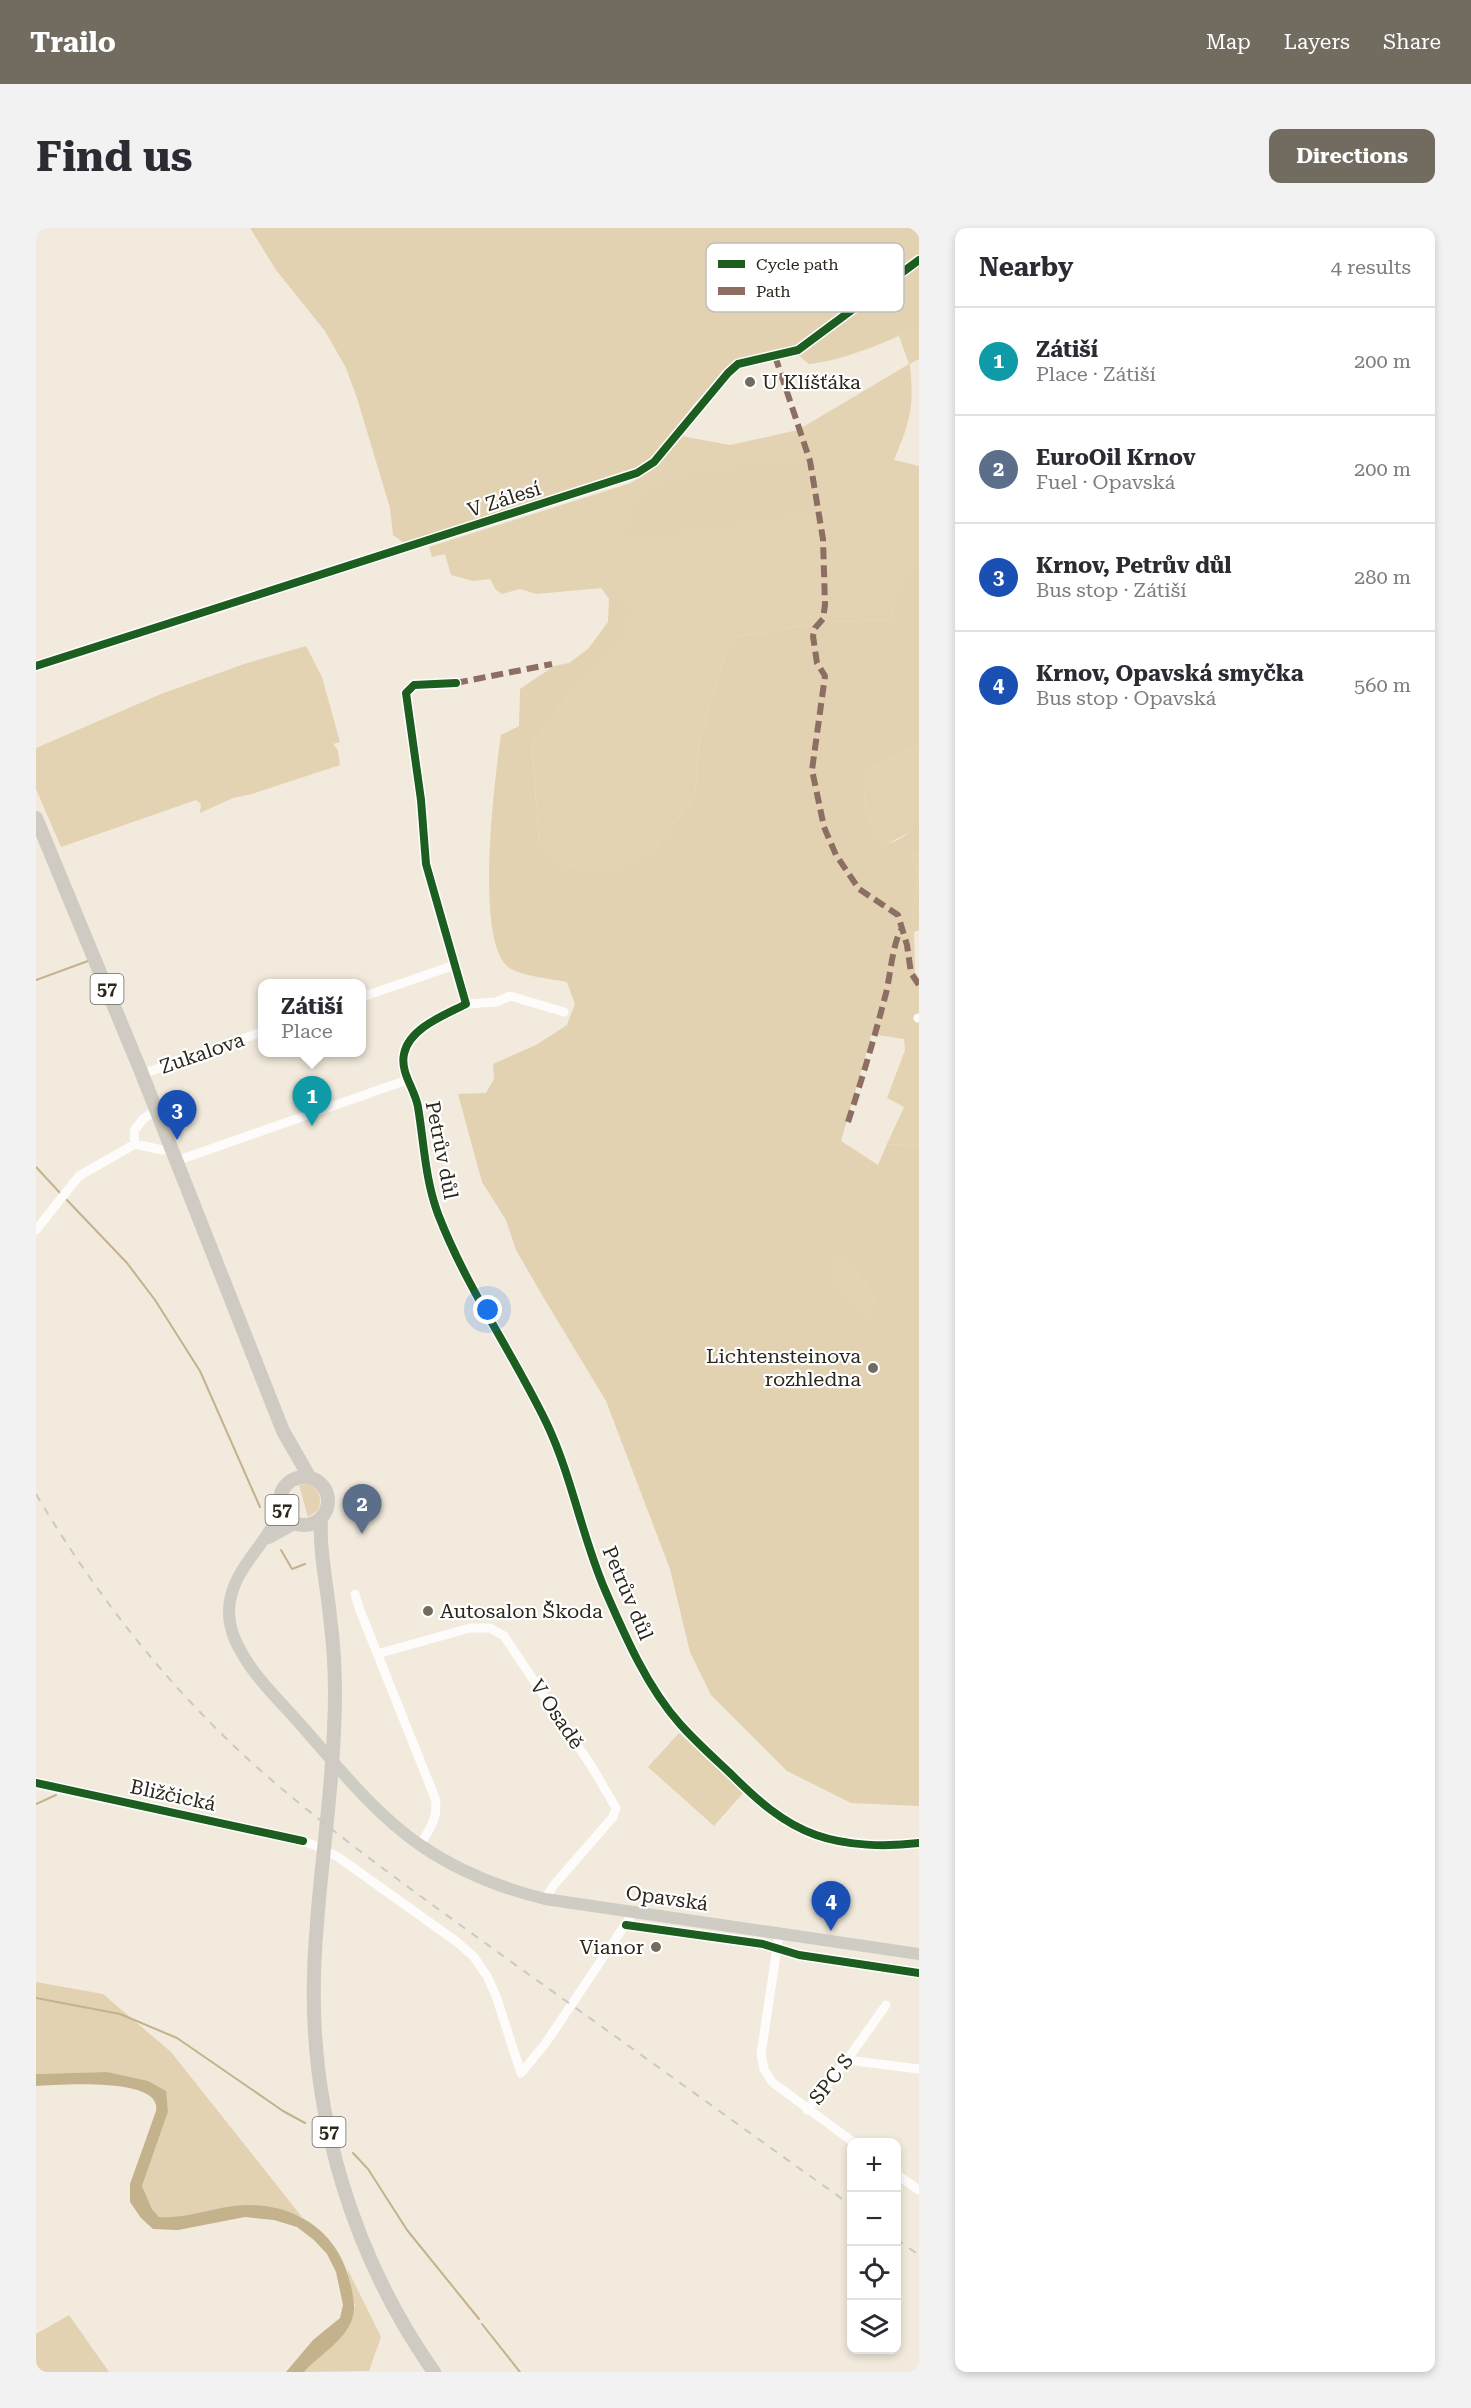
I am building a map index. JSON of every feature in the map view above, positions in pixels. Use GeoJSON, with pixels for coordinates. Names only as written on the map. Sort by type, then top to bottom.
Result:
{"type":"FeatureCollection","features":[{"type":"Feature","properties":{"kind":"main road","name":"57"},"geometry":{"type":"LineString","coordinates":[[36,818],[142,1074],[283,1431],[310,1478]]}},
{"type":"Feature","properties":{"kind":"main road","name":"57"},"geometry":{"type":"LineString","coordinates":[[283,1431],[290,1463],[290,1481]]}},
{"type":"Feature","properties":{"kind":"main road","name":"57"},"geometry":{"type":"LineString","coordinates":[[298,1524],[313,1523],[321,1518],[327,1508],[328,1495],[322,1484],[310,1478],[290,1481],[282,1491],[282,1508],[286,1516],[311,1537],[322,1564]]}},
{"type":"Feature","properties":{"kind":"main road","name":"Opavská"},"geometry":{"type":"LineString","coordinates":[[282,1508],[264,1543],[242,1569],[231,1594],[230,1623],[238,1648],[254,1671],[360,1791],[384,1816],[420,1845],[479,1878],[520,1893],[545,1899],[919,1954]]}},
{"type":"Feature","properties":{"kind":"main road","name":"57"},"geometry":{"type":"LineString","coordinates":[[321,1518],[322,1564],[332,1638],[335,1710],[315,1950],[314,2006],[318,2067],[329,2134],[350,2208],[394,2308],[434,2372]]}},
{"type":"Feature","properties":{"kind":"main road"},"geometry":{"type":"LineString","coordinates":[[264,1543],[298,1524]]}},
{"type":"Feature","properties":{"kind":"street","name":"V Zálesí"},"geometry":{"type":"LineString","coordinates":[[904,271],[919,260]]}},
{"type":"Feature","properties":{"kind":"street","name":"V Zálesí"},"geometry":{"type":"LineString","coordinates":[[36,666],[637,473],[654,462],[738,364],[798,350],[849,312]]}},
{"type":"Feature","properties":{"kind":"street"},"geometry":{"type":"LineString","coordinates":[[456,683],[414,685],[406,693],[421,800],[426,864],[466,1004],[496,1002],[510,996],[564,1012]]}},
{"type":"Feature","properties":{"kind":"street"},"geometry":{"type":"LineString","coordinates":[[366,997],[455,965]]}},
{"type":"Feature","properties":{"kind":"street","name":"Petrův důl"},"geometry":{"type":"LineString","coordinates":[[466,1004],[416,1034],[404,1055],[407,1080],[416,1096],[428,1181],[438,1213],[480,1305],[548,1426],[604,1588],[630,1644],[658,1694],[680,1724],[746,1789],[778,1816],[816,1835],[847,1841],[894,1846],[919,1843]]}},
{"type":"Feature","properties":{"kind":"street","name":"Zukalova"},"geometry":{"type":"LineString","coordinates":[[142,1074],[258,1033]]}},
{"type":"Feature","properties":{"kind":"street"},"geometry":{"type":"LineString","coordinates":[[176,1161],[407,1080]]}},
{"type":"Feature","properties":{"kind":"street"},"geometry":{"type":"LineString","coordinates":[[135,1144],[134,1131],[143,1119],[156,1110]]}},
{"type":"Feature","properties":{"kind":"street"},"geometry":{"type":"LineString","coordinates":[[36,1230],[78,1176],[135,1144],[162,1150],[171,1148]]}},
{"type":"Feature","properties":{"kind":"street"},"geometry":{"type":"LineString","coordinates":[[355,1594],[358,1608],[436,1801],[434,1823],[420,1845]]}},
{"type":"Feature","properties":{"kind":"street","name":"V Osadě"},"geometry":{"type":"LineString","coordinates":[[377,1654],[470,1628],[490,1628],[504,1636],[592,1767],[615,1808],[613,1817],[553,1886],[545,1899]]}},
{"type":"Feature","properties":{"kind":"street","name":"Bližčická"},"geometry":{"type":"LineString","coordinates":[[36,1783],[291,1838],[314,1845],[338,1857],[457,1942],[479,1963],[496,1996],[521,2073],[545,2044],[633,1913]]}},
{"type":"Feature","properties":{"kind":"street","name":"SPC S"},"geometry":{"type":"LineString","coordinates":[[778,1935],[761,2054],[764,2070],[772,2082],[807,2110],[847,2060],[886,2005]]}},
{"type":"Feature","properties":{"kind":"street"},"geometry":{"type":"LineString","coordinates":[[847,2060],[919,2069]]}},
{"type":"Feature","properties":{"kind":"street"},"geometry":{"type":"LineString","coordinates":[[807,2110],[847,2138]]}},
{"type":"Feature","properties":{"kind":"street"},"geometry":{"type":"LineString","coordinates":[[901,2177],[919,2190]]}},
{"type":"Feature","properties":{"kind":"shaded area"},"geometry":{"type":"Polygon","coordinates":[[[250,228],[911,228],[919,236],[919,327],[865,350],[822,362],[809,364],[792,350],[733,363],[695,403],[655,455],[641,466],[404,543],[393,535],[390,508],[346,368],[325,331],[276,270],[250,228]]]}},
{"type":"Feature","properties":{"kind":"shaded area"},"geometry":{"type":"Polygon","coordinates":[[[919,327],[919,359],[910,364],[912,392],[910,413],[894,460],[919,466],[919,566],[911,568],[901,579],[891,620],[827,622],[730,638],[699,742],[695,798],[654,847],[615,872],[565,866],[539,842],[532,745],[567,697],[626,599],[609,599],[601,588],[536,594],[520,589],[502,594],[496,590],[490,579],[473,581],[451,575],[445,554],[432,557],[429,547],[631,483],[660,462],[681,436],[730,445],[798,430],[909,364],[899,336],[919,327]]]}},
{"type":"Feature","properties":{"kind":"shaded area"},"geometry":{"type":"Polygon","coordinates":[[[806,461],[811,496],[809,510],[795,516],[638,541],[627,540],[624,530],[635,504],[640,497],[654,487],[673,479],[719,468],[806,461]]]}},
{"type":"Feature","properties":{"kind":"shaded area"},"geometry":{"type":"Polygon","coordinates":[[[919,566],[919,743],[864,774],[864,784],[866,812],[872,828],[885,844],[904,836],[919,823],[919,850],[912,856],[919,875],[913,908],[914,931],[894,938],[874,1026],[841,1141],[878,1165],[887,1144],[919,1146],[919,1806],[851,1803],[787,1771],[711,1695],[690,1652],[670,1569],[606,1401],[516,1250],[506,1220],[482,1182],[458,1094],[486,1093],[494,1079],[493,1064],[536,1045],[567,1025],[575,1004],[567,982],[528,975],[508,967],[498,951],[492,925],[489,892],[490,856],[498,756],[501,735],[519,726],[520,689],[554,666],[569,663],[588,649],[608,622],[609,599],[626,599],[631,610],[629,629],[621,643],[567,697],[532,745],[539,842],[565,866],[615,871],[654,847],[695,798],[699,742],[730,638],[827,622],[891,620],[900,579],[911,568],[919,566]],[[841,1261],[834,1265],[834,1277],[867,1320],[875,1298],[862,1281],[841,1261]]]}},
{"type":"Feature","properties":{"kind":"shaded area"},"geometry":{"type":"Polygon","coordinates":[[[306,646],[322,677],[340,742],[333,744],[338,750],[340,765],[233,798],[200,813],[201,804],[196,800],[61,847],[36,789],[36,748],[161,694],[244,664],[306,646]]]}},
{"type":"Feature","properties":{"kind":"shaded area"},"geometry":{"type":"Polygon","coordinates":[[[919,743],[919,823],[912,831],[885,845],[872,829],[866,812],[864,774],[919,743]]]}},
{"type":"Feature","properties":{"kind":"shaded area"},"geometry":{"type":"Polygon","coordinates":[[[919,850],[919,875],[912,856],[919,850]]]}},
{"type":"Feature","properties":{"kind":"shaded area"},"geometry":{"type":"Polygon","coordinates":[[[919,875],[919,930],[914,932],[915,973],[919,978],[919,1146],[887,1144],[904,1107],[887,1098],[905,1050],[904,1039],[871,1034],[894,938],[914,931],[913,908],[919,875]]]}},
{"type":"Feature","properties":{"kind":"shaded area"},"geometry":{"type":"Polygon","coordinates":[[[841,1261],[862,1281],[875,1298],[867,1321],[834,1277],[834,1265],[841,1261]]]}},
{"type":"Feature","properties":{"kind":"shaded area"},"geometry":{"type":"Polygon","coordinates":[[[307,1484],[317,1491],[320,1501],[318,1510],[308,1517],[299,1485],[307,1484]]]}},
{"type":"Feature","properties":{"kind":"shaded area"},"geometry":{"type":"Polygon","coordinates":[[[679,1733],[744,1792],[714,1826],[648,1767],[679,1733]]]}},
{"type":"Feature","properties":{"kind":"shaded area"},"geometry":{"type":"Polygon","coordinates":[[[36,1982],[103,1994],[171,2052],[302,2217],[277,2209],[177,2218],[159,2217],[152,2209],[142,2186],[168,2112],[165,2091],[107,2072],[36,2074],[36,1982]]]}},
{"type":"Feature","properties":{"kind":"shaded area"},"geometry":{"type":"Polygon","coordinates":[[[107,2072],[148,2081],[166,2091],[168,2112],[142,2186],[152,2209],[159,2217],[181,2216],[234,2206],[265,2206],[299,2216],[327,2237],[337,2251],[346,2268],[351,2286],[354,2304],[353,2318],[336,2343],[304,2372],[286,2372],[313,2340],[340,2318],[343,2305],[336,2272],[327,2254],[297,2227],[274,2220],[245,2217],[178,2230],[153,2229],[141,2218],[130,2202],[130,2184],[156,2111],[154,2100],[143,2092],[127,2087],[85,2084],[36,2086],[36,2074],[107,2072]]]}},
{"type":"Feature","properties":{"kind":"shaded area"},"geometry":{"type":"Polygon","coordinates":[[[347,2268],[381,2337],[369,2371],[304,2372],[355,2306],[347,2268]]]}},
{"type":"Feature","properties":{"kind":"shaded area"},"geometry":{"type":"Polygon","coordinates":[[[69,2315],[109,2372],[36,2372],[36,2334],[69,2315]]]}},
{"type":"Feature","properties":{"kind":"waterway"},"geometry":{"type":"LineString","coordinates":[[36,980],[88,961]]}},
{"type":"Feature","properties":{"kind":"waterway"},"geometry":{"type":"LineString","coordinates":[[36,1167],[61,1194]]}},
{"type":"Feature","properties":{"kind":"waterway"},"geometry":{"type":"LineString","coordinates":[[65,1198],[127,1263],[155,1300],[200,1371],[260,1507]]}},
{"type":"Feature","properties":{"kind":"waterway"},"geometry":{"type":"LineString","coordinates":[[281,1550],[292,1569],[305,1564]]}},
{"type":"Feature","properties":{"kind":"waterway"},"geometry":{"type":"LineString","coordinates":[[36,1804],[56,1795]]}},
{"type":"Feature","properties":{"kind":"waterway"},"geometry":{"type":"LineString","coordinates":[[36,1998],[120,2014],[177,2038],[283,2111],[305,2123]]}},
{"type":"Feature","properties":{"kind":"waterway"},"geometry":{"type":"LineString","coordinates":[[353,2153],[368,2169],[407,2230],[479,2319]]}},
{"type":"Feature","properties":{"kind":"waterway"},"geometry":{"type":"LineString","coordinates":[[482,2324],[520,2372]]}},
{"type":"Feature","properties":{"kind":"railway"},"geometry":{"type":"LineString","coordinates":[[36,1494],[85,1571],[140,1644],[201,1713],[268,1777],[359,1851],[847,2202]]}},
{"type":"Feature","properties":{"kind":"railway"},"geometry":{"type":"LineString","coordinates":[[901,2242],[919,2255]]}},
{"type":"Feature","properties":{"kind":"marked path"},"geometry":{"type":"LineString","coordinates":[[775,356],[810,461],[823,539],[825,605],[823,619],[815,628],[813,636],[817,663],[825,676],[812,770],[824,827],[836,855],[859,889],[898,915],[907,945],[911,973],[919,985]]}},
{"type":"Feature","properties":{"kind":"marked path"},"geometry":{"type":"LineString","coordinates":[[456,683],[552,664]]}},
{"type":"Feature","properties":{"kind":"marked path"},"geometry":{"type":"LineString","coordinates":[[848,1122],[886,993],[896,943],[901,930]]}},
{"type":"Feature","properties":{"kind":"cycle path"},"geometry":{"type":"LineString","coordinates":[[904,271],[919,260]]}},
{"type":"Feature","properties":{"kind":"cycle path"},"geometry":{"type":"LineString","coordinates":[[36,666],[637,473],[654,462],[738,364],[798,350],[849,312]]}},
{"type":"Feature","properties":{"kind":"cycle path"},"geometry":{"type":"LineString","coordinates":[[456,683],[414,685],[406,693],[421,800],[426,864],[466,1004],[420,1030],[407,1045],[403,1061],[418,1107],[428,1174],[438,1214],[476,1295],[547,1424],[556,1444],[605,1590],[638,1660],[668,1710],[692,1737],[750,1792],[792,1824],[828,1839],[854,1843],[880,1845],[919,1843]]}},
{"type":"Feature","properties":{"kind":"cycle path"},"geometry":{"type":"LineString","coordinates":[[36,1783],[303,1841]]}},
{"type":"Feature","properties":{"kind":"cycle path"},"geometry":{"type":"LineString","coordinates":[[626,1925],[763,1944],[799,1955],[919,1973]]}},
{"type":"Feature","properties":{"kind":"place","name":"U Klíšťáka"},"geometry":{"type":"Point","coordinates":[750,382]}},
{"type":"Feature","properties":{"kind":"place","name":"Zátiší"},"geometry":{"type":"Point","coordinates":[312,1126]}},
{"type":"Feature","properties":{"kind":"place","name":"Krnov, Petrův důl"},"geometry":{"type":"Point","coordinates":[177,1140]}},
{"type":"Feature","properties":{"kind":"place","name":"Lichtensteinova rozhledna"},"geometry":{"type":"Point","coordinates":[873,1368]}},
{"type":"Feature","properties":{"kind":"place","name":"EuroOil Krnov"},"geometry":{"type":"Point","coordinates":[362,1534]}},
{"type":"Feature","properties":{"kind":"place","name":"Autosalon Škoda"},"geometry":{"type":"Point","coordinates":[428,1611]}},
{"type":"Feature","properties":{"kind":"place","name":"Krnov, Opavská smyčka"},"geometry":{"type":"Point","coordinates":[831,1931]}},
{"type":"Feature","properties":{"kind":"place","name":"Vianor"},"geometry":{"type":"Point","coordinates":[656,1947]}}]}
